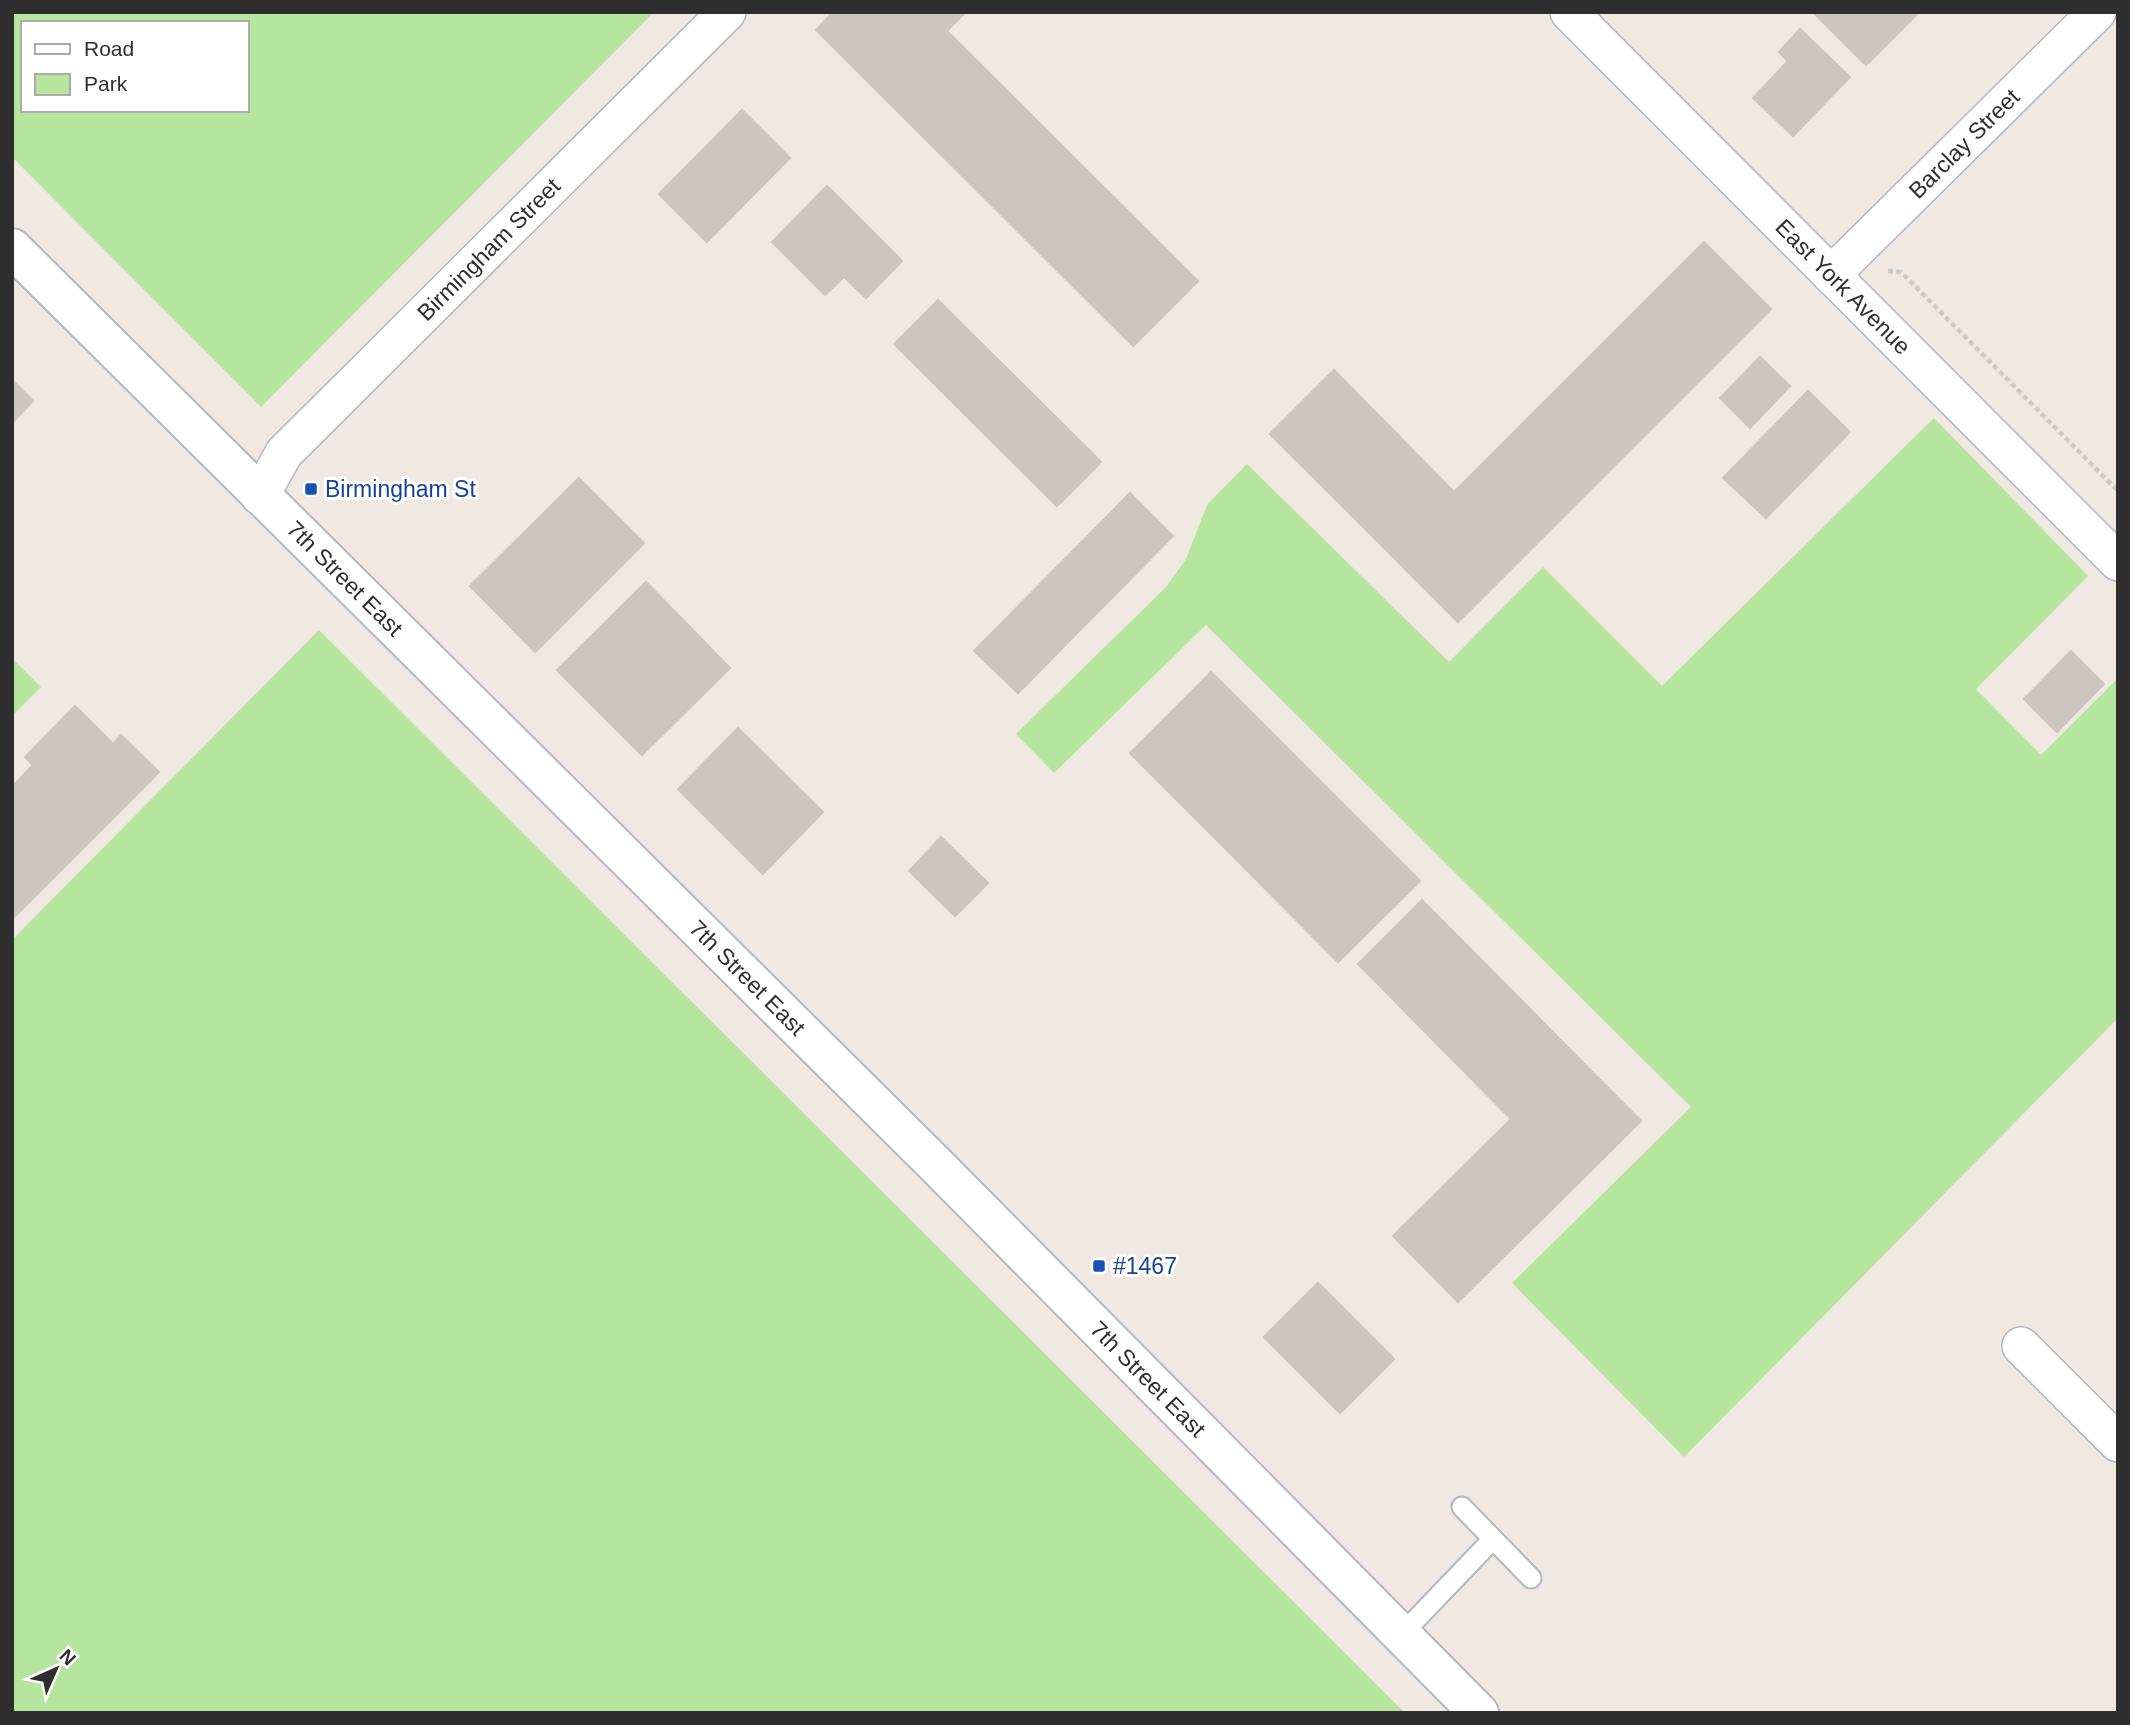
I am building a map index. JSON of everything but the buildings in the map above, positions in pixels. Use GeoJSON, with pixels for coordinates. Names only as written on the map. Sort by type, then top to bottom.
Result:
{"type":"FeatureCollection","features":[{"type":"Feature","properties":{"kind":"street","name":"Birmingham Street"},"geometry":{"type":"LineString","coordinates":[[260,496],[284,453],[727,12]]}},
{"type":"Feature","properties":{"kind":"street","name":"East York Avenue"},"geometry":{"type":"LineString","coordinates":[[1569,12],[2118,562]]}},
{"type":"Feature","properties":{"kind":"street","name":"Barclay Street"},"geometry":{"type":"LineString","coordinates":[[1831,275],[2097,12]]}},
{"type":"Feature","properties":{"kind":"street","name":"7th Street East"},"geometry":{"type":"LineString","coordinates":[[12,248],[926,1155],[1479,1713]]}},
{"type":"Feature","properties":{"kind":"street"},"geometry":{"type":"LineString","coordinates":[[2021,1346],[2118,1443]]}},
{"type":"Feature","properties":{"kind":"lane"},"geometry":{"type":"LineString","coordinates":[[1462,1507],[1531,1578]]}},
{"type":"Feature","properties":{"kind":"lane"},"geometry":{"type":"LineString","coordinates":[[1402,1634],[1493,1539]]}},
{"type":"Feature","properties":{"kind":"path"},"geometry":{"type":"LineString","coordinates":[[1886,271],[1901,272],[2118,491]]}},
{"type":"Feature","properties":{"kind":"green space"},"geometry":{"type":"Polygon","coordinates":[[[12,12],[654,12],[261,407],[12,157],[12,12]]]}},
{"type":"Feature","properties":{"kind":"green space"},"geometry":{"type":"Polygon","coordinates":[[[1934,418],[2088,576],[1976,689],[2041,755],[2118,678],[2118,1018],[1684,1457],[1512,1283],[1691,1107],[1206,625],[1054,773],[1016,734],[1167,586],[1186,559],[1207,505],[1247,464],[1449,662],[1543,567],[1662,686],[1934,418]]]}},
{"type":"Feature","properties":{"kind":"green space"},"geometry":{"type":"Polygon","coordinates":[[[319,630],[1405,1713],[12,1713],[12,940],[319,630]]]}},
{"type":"Feature","properties":{"kind":"green space"},"geometry":{"type":"Polygon","coordinates":[[[12,658],[41,687],[12,716],[12,658]]]}},
{"type":"Feature","properties":{"kind":"place","name":"Birmingham St"},"geometry":{"type":"Point","coordinates":[311,489]}},
{"type":"Feature","properties":{"kind":"place","name":"#1467"},"geometry":{"type":"Point","coordinates":[1099,1266]}}]}
